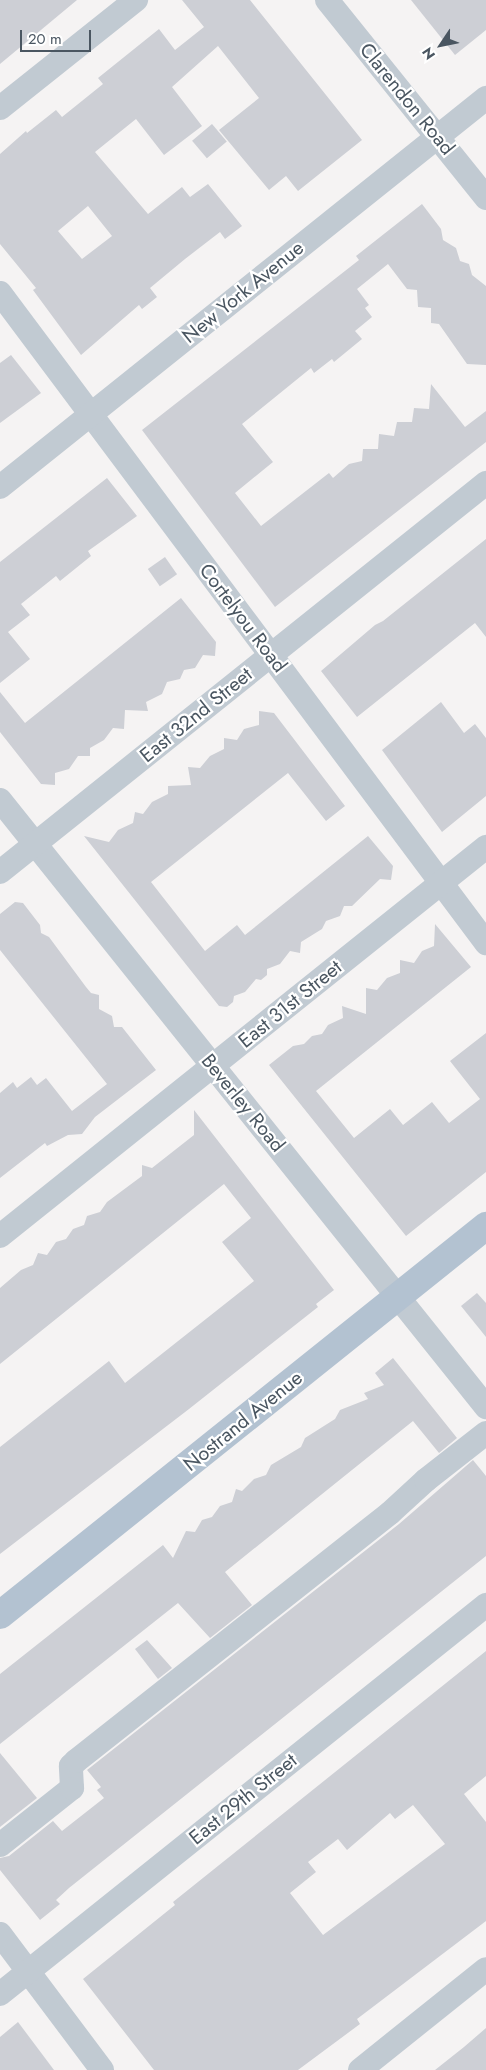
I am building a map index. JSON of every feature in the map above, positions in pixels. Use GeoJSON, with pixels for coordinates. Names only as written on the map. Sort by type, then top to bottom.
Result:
{"type":"FeatureCollection","features":[{"type":"Feature","properties":{"kind":"main road","name":"Nostrand Avenue"},"geometry":{"type":"LineString","coordinates":[[0,1615],[486,1226]]}},
{"type":"Feature","properties":{"kind":"street"},"geometry":{"type":"LineString","coordinates":[[0,108],[136,0]]}},
{"type":"Feature","properties":{"kind":"street","name":"Clarendon Road"},"geometry":{"type":"LineString","coordinates":[[327,0],[486,198]]}},
{"type":"Feature","properties":{"kind":"street","name":"New York Avenue"},"geometry":{"type":"LineString","coordinates":[[0,487],[486,98]]}},
{"type":"Feature","properties":{"kind":"street","name":"Cortelyou Road"},"geometry":{"type":"LineString","coordinates":[[0,293],[486,943]]}},
{"type":"Feature","properties":{"kind":"street","name":"East 32nd Street"},"geometry":{"type":"LineString","coordinates":[[0,872],[486,483]]}},
{"type":"Feature","properties":{"kind":"street","name":"Beverley Road"},"geometry":{"type":"LineString","coordinates":[[0,800],[486,1407]]}},
{"type":"Feature","properties":{"kind":"street","name":"East 31st Street"},"geometry":{"type":"LineString","coordinates":[[0,1236],[486,847]]}},
{"type":"Feature","properties":{"kind":"street"},"geometry":{"type":"LineString","coordinates":[[0,1845],[72,1788],[71,1766],[76,1761],[390,1514],[426,1480],[486,1433]]}},
{"type":"Feature","properties":{"kind":"street","name":"East 29th Street"},"geometry":{"type":"LineString","coordinates":[[0,1994],[486,1605]]}},
{"type":"Feature","properties":{"kind":"street"},"geometry":{"type":"LineString","coordinates":[[0,1934],[102,2070]]}},
{"type":"Feature","properties":{"kind":"street"},"geometry":{"type":"LineString","coordinates":[[360,2070],[486,1969]]}},
{"type":"Feature","properties":{"kind":"building"},"geometry":{"type":"Polygon","coordinates":[[[0,0],[77,0],[0,64],[0,0]]]}},
{"type":"Feature","properties":{"kind":"building"},"geometry":{"type":"Polygon","coordinates":[[[182,0],[250,0],[362,140],[298,191],[286,176],[269,190],[219,130],[259,98],[218,46],[172,87],[202,126],[164,155],[136,119],[95,152],[148,214],[182,187],[190,197],[208,184],[242,226],[225,239],[220,232],[185,259],[150,288],[157,297],[142,309],[139,305],[81,355],[33,290],[36,288],[0,244],[0,154],[26,131],[27,133],[56,110],[62,117],[103,84],[98,78],[159,29],[175,50],[204,27],[182,0]],[[88,206],[58,231],[82,259],[112,236],[88,206]]]}},
{"type":"Feature","properties":{"kind":"building"},"geometry":{"type":"Polygon","coordinates":[[[411,0],[486,0],[486,30],[455,55],[411,0]]]}},
{"type":"Feature","properties":{"kind":"building"},"geometry":{"type":"Polygon","coordinates":[[[212,124],[227,142],[207,158],[192,141],[212,124]]]}},
{"type":"Feature","properties":{"kind":"building"},"geometry":{"type":"Polygon","coordinates":[[[422,204],[441,229],[443,240],[456,248],[460,261],[469,264],[472,275],[486,286],[486,365],[467,364],[439,324],[431,323],[431,308],[418,307],[417,290],[407,289],[388,264],[357,289],[369,305],[365,308],[372,317],[355,331],[362,339],[334,362],[332,359],[314,373],[311,368],[242,424],[273,462],[235,493],[261,526],[329,473],[333,478],[349,464],[362,461],[363,449],[378,449],[379,434],[394,436],[397,422],[412,422],[414,408],[429,409],[431,384],[465,427],[486,411],[486,442],[275,607],[142,430],[359,260],[356,256],[422,204]]]}},
{"type":"Feature","properties":{"kind":"building"},"geometry":{"type":"Polygon","coordinates":[[[11,355],[41,393],[0,423],[0,363],[11,355]]]}},
{"type":"Feature","properties":{"kind":"building"},"geometry":{"type":"Polygon","coordinates":[[[107,478],[137,516],[88,551],[91,556],[60,581],[56,576],[21,604],[30,615],[8,632],[30,659],[0,683],[0,562],[107,478]]]}},
{"type":"Feature","properties":{"kind":"building"},"geometry":{"type":"Polygon","coordinates":[[[486,539],[486,637],[475,623],[357,717],[321,671],[375,625],[383,621],[486,539]]]}},
{"type":"Feature","properties":{"kind":"building"},"geometry":{"type":"Polygon","coordinates":[[[165,557],[177,574],[160,586],[148,569],[165,557]]]}},
{"type":"Feature","properties":{"kind":"building"},"geometry":{"type":"Polygon","coordinates":[[[181,598],[216,642],[215,656],[203,655],[195,668],[184,670],[180,679],[167,682],[162,694],[146,702],[148,711],[125,710],[124,729],[113,728],[104,740],[90,748],[90,756],[78,756],[69,769],[55,773],[55,785],[41,784],[0,732],[0,692],[25,723],[181,598]]]}},
{"type":"Feature","properties":{"kind":"building"},"geometry":{"type":"Polygon","coordinates":[[[441,702],[464,733],[475,724],[486,738],[486,796],[442,832],[382,750],[441,702]]]}},
{"type":"Feature","properties":{"kind":"building"},"geometry":{"type":"Polygon","coordinates":[[[259,711],[274,713],[345,806],[326,821],[288,773],[151,882],[205,951],[237,925],[245,935],[368,836],[393,866],[391,880],[380,879],[352,906],[344,906],[340,916],[326,921],[322,929],[301,942],[300,953],[290,951],[280,964],[267,969],[267,975],[261,980],[256,979],[245,992],[234,996],[233,1002],[227,1007],[219,1006],[84,836],[109,842],[118,830],[133,823],[135,812],[143,814],[152,802],[168,794],[168,786],[191,785],[188,767],[200,768],[210,756],[224,749],[224,738],[237,740],[244,729],[259,725],[259,711]]]}},
{"type":"Feature","properties":{"kind":"building"},"geometry":{"type":"Polygon","coordinates":[[[15,902],[23,903],[40,925],[41,933],[49,937],[91,993],[99,995],[99,1009],[112,1016],[114,1027],[122,1027],[156,1070],[95,1117],[82,1134],[68,1135],[47,1146],[45,1143],[0,1178],[0,1093],[13,1082],[17,1088],[31,1077],[37,1085],[46,1078],[72,1111],[107,1084],[0,950],[0,914],[15,902]]]}},
{"type":"Feature","properties":{"kind":"building"},"geometry":{"type":"Polygon","coordinates":[[[435,924],[471,967],[316,1091],[354,1138],[390,1109],[403,1125],[432,1102],[449,1123],[480,1099],[450,1061],[486,1033],[486,1172],[406,1236],[269,1065],[293,1046],[304,1044],[312,1036],[322,1034],[328,1025],[343,1018],[342,1006],[366,1014],[366,988],[377,990],[387,978],[400,973],[400,960],[414,963],[422,951],[434,946],[435,924]]]}},
{"type":"Feature","properties":{"kind":"building"},"geometry":{"type":"Polygon","coordinates":[[[194,1110],[334,1290],[316,1304],[318,1307],[189,1409],[0,1554],[0,1447],[109,1361],[125,1383],[254,1281],[222,1242],[251,1218],[224,1184],[0,1364],[0,1288],[21,1270],[33,1265],[38,1253],[47,1255],[56,1242],[66,1239],[73,1229],[84,1225],[87,1216],[100,1212],[107,1202],[142,1176],[142,1165],[152,1168],[194,1135],[194,1110]]]}},
{"type":"Feature","properties":{"kind":"building"},"geometry":{"type":"Polygon","coordinates":[[[477,1293],[486,1303],[486,1337],[461,1306],[477,1293]]]}},
{"type":"Feature","properties":{"kind":"building"},"geometry":{"type":"Polygon","coordinates":[[[393,1358],[457,1438],[439,1453],[413,1421],[225,1572],[252,1605],[210,1638],[178,1603],[0,1744],[0,1674],[163,1545],[173,1558],[186,1531],[195,1532],[202,1520],[212,1517],[220,1506],[232,1502],[236,1489],[242,1491],[254,1479],[266,1475],[271,1465],[301,1447],[305,1438],[335,1419],[340,1410],[368,1399],[364,1393],[384,1385],[375,1373],[393,1358]]]}},
{"type":"Feature","properties":{"kind":"building"},"geometry":{"type":"Polygon","coordinates":[[[473,1460],[486,1476],[486,1556],[69,1888],[56,1900],[60,1904],[40,1920],[0,1870],[0,1858],[9,1856],[53,1821],[62,1831],[104,1798],[97,1790],[101,1787],[87,1770],[399,1524],[473,1460]]]}},
{"type":"Feature","properties":{"kind":"building"},"geometry":{"type":"Polygon","coordinates":[[[147,1640],[172,1668],[158,1679],[135,1649],[147,1640]]]}},
{"type":"Feature","properties":{"kind":"building"},"geometry":{"type":"Polygon","coordinates":[[[486,1651],[486,1776],[464,1794],[486,1822],[486,1921],[357,2019],[360,2024],[298,2070],[154,2070],[83,1979],[175,1905],[173,1902],[486,1651]],[[413,1805],[395,1819],[390,1813],[347,1850],[338,1839],[308,1862],[316,1872],[290,1893],[323,1935],[445,1844],[413,1805]]]}},
{"type":"Feature","properties":{"kind":"building"},"geometry":{"type":"Polygon","coordinates":[[[0,1753],[37,1798],[0,1827],[0,1753]]]}},
{"type":"Feature","properties":{"kind":"building"},"geometry":{"type":"Polygon","coordinates":[[[18,2022],[54,2070],[0,2070],[0,2037],[18,2022]]]}},
{"type":"Feature","properties":{"kind":"building"},"geometry":{"type":"Polygon","coordinates":[[[486,2028],[486,2070],[435,2070],[464,2047],[486,2028]]]}}]}
